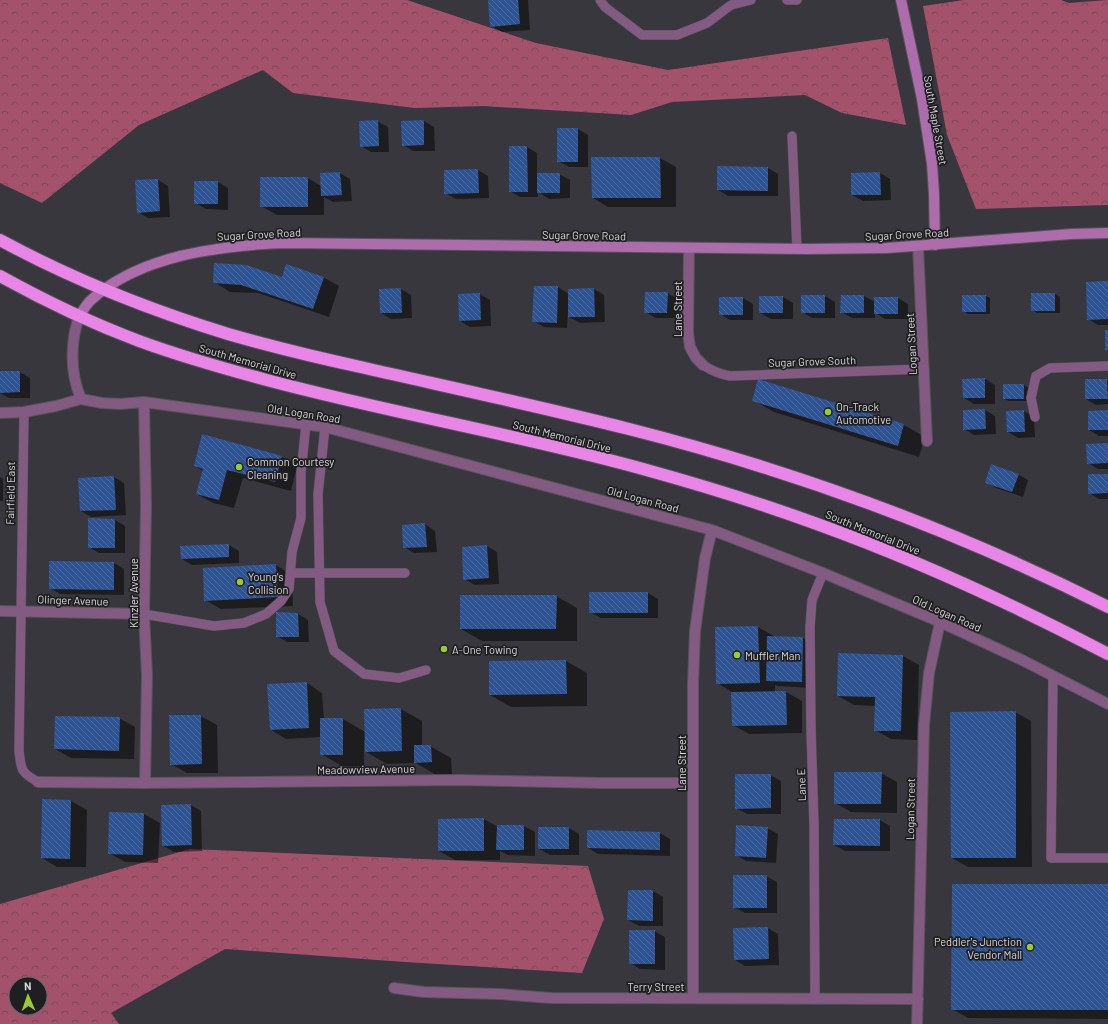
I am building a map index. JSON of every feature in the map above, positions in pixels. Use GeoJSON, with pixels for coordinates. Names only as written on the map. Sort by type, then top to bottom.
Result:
{"type":"FeatureCollection","features":[{"type":"Feature","properties":{"kind":"highway","name":"South Memorial Drive"},"geometry":{"type":"LineString","coordinates":[[0,240],[104,289],[168,314],[229,334],[320,358],[627,428],[703,449],[804,480],[902,515],[1000,556],[1071,588],[1108,607]]}},
{"type":"Feature","properties":{"kind":"highway","name":"South Memorial Drive"},"geometry":{"type":"LineString","coordinates":[[0,276],[79,316],[141,341],[218,367],[308,391],[539,443],[641,468],[741,498],[817,524],[915,562],[1034,616],[1108,654]]}},
{"type":"Feature","properties":{"kind":"street","name":"South Maple Street"},"geometry":{"type":"LineString","coordinates":[[901,0],[922,99],[932,164],[935,245]]}},
{"type":"Feature","properties":{"kind":"street","name":"Sugar Grove Road"},"geometry":{"type":"LineString","coordinates":[[79,316],[89,302],[104,289],[130,274],[162,261],[205,250],[242,245],[307,243],[690,249],[887,248],[1071,234],[1108,233]]}},
{"type":"Feature","properties":{"kind":"street","name":"Logan Street"},"geometry":{"type":"LineString","coordinates":[[918,246],[927,441]]}},
{"type":"Feature","properties":{"kind":"street","name":"Lane Street"},"geometry":{"type":"LineString","coordinates":[[690,249],[688,333],[690,347],[702,365]]}},
{"type":"Feature","properties":{"kind":"street"},"geometry":{"type":"LineString","coordinates":[[0,413],[24,412],[56,406],[81,399],[77,389],[73,368],[74,337],[79,316]]}},
{"type":"Feature","properties":{"kind":"street","name":"Old Logan Road"},"geometry":{"type":"LineString","coordinates":[[81,399],[102,403],[120,404],[144,402],[325,427],[712,530],[823,573],[940,622],[1022,660],[1108,704]]}},
{"type":"Feature","properties":{"kind":"street","name":"Kinzler Avenue"},"geometry":{"type":"LineString","coordinates":[[144,402],[146,506],[144,614],[147,675],[145,783]]}},
{"type":"Feature","properties":{"kind":"street","name":"Lane Street"},"geometry":{"type":"LineString","coordinates":[[693,998],[693,684],[695,631],[705,558],[712,530]]}},
{"type":"Feature","properties":{"kind":"street","name":"Olinger Avenue"},"geometry":{"type":"LineString","coordinates":[[0,611],[21,610],[144,614]]}},
{"type":"Feature","properties":{"kind":"street","name":"Logan Street"},"geometry":{"type":"LineString","coordinates":[[917,1024],[924,725],[929,673],[940,622]]}},
{"type":"Feature","properties":{"kind":"street","name":"Meadowview Avenue"},"geometry":{"type":"LineString","coordinates":[[38,782],[145,783],[459,780],[693,783]]}},
{"type":"Feature","properties":{"kind":"street","name":"Terry Street"},"geometry":{"type":"LineString","coordinates":[[394,988],[424,992],[499,994],[551,998],[918,998]]}},
{"type":"Feature","properties":{"kind":"lane"},"geometry":{"type":"LineString","coordinates":[[600,0],[605,7],[642,35],[678,35],[707,23],[731,5],[751,0]]}},
{"type":"Feature","properties":{"kind":"lane"},"geometry":{"type":"LineString","coordinates":[[787,0],[797,0]]}},
{"type":"Feature","properties":{"kind":"lane"},"geometry":{"type":"LineString","coordinates":[[792,136],[797,249]]}},
{"type":"Feature","properties":{"kind":"lane","name":"Sugar Grove South"},"geometry":{"type":"LineString","coordinates":[[702,365],[716,373],[730,376],[924,369]]}},
{"type":"Feature","properties":{"kind":"lane"},"geometry":{"type":"LineString","coordinates":[[1035,417],[1031,398],[1036,376],[1050,368],[1108,366]]}},
{"type":"Feature","properties":{"kind":"lane","name":"Fairfield East"},"geometry":{"type":"LineString","coordinates":[[24,412],[19,750],[21,767],[27,775],[38,782]]}},
{"type":"Feature","properties":{"kind":"lane"},"geometry":{"type":"LineString","coordinates":[[144,614],[214,626],[244,623],[266,614],[281,601],[289,589],[292,552],[301,518],[301,473],[306,424]]}},
{"type":"Feature","properties":{"kind":"lane"},"geometry":{"type":"LineString","coordinates":[[325,427],[318,494],[320,602],[334,651],[364,674],[399,678],[426,670]]}},
{"type":"Feature","properties":{"kind":"lane"},"geometry":{"type":"LineString","coordinates":[[291,573],[405,573]]}},
{"type":"Feature","properties":{"kind":"lane","name":"Lane E"},"geometry":{"type":"LineString","coordinates":[[815,999],[814,825],[810,627],[812,600],[823,573]]}},
{"type":"Feature","properties":{"kind":"lane"},"geometry":{"type":"LineString","coordinates":[[1053,676],[1051,858],[1108,858]]}},
{"type":"Feature","properties":{"kind":"green space"},"geometry":{"type":"Polygon","coordinates":[[[0,0],[407,0],[536,43],[668,70],[888,38],[906,125],[842,113],[805,95],[672,102],[631,115],[483,106],[415,108],[293,93],[263,70],[139,125],[42,203],[0,183],[0,0]]]}},
{"type":"Feature","properties":{"kind":"green space"},"geometry":{"type":"Polygon","coordinates":[[[964,0],[1061,0],[1069,3],[1108,0],[1108,205],[976,209],[947,135],[923,6],[964,0]]]}},
{"type":"Feature","properties":{"kind":"green space"},"geometry":{"type":"Polygon","coordinates":[[[190,849],[588,866],[604,919],[582,973],[225,949],[111,1013],[119,1024],[0,1024],[0,904],[190,849]]]}},
{"type":"Feature","properties":{"kind":"building"},"geometry":{"type":"Polygon","coordinates":[[[488,0],[518,0],[520,24],[490,27],[488,0]]]}},
{"type":"Feature","properties":{"kind":"building"},"geometry":{"type":"Polygon","coordinates":[[[378,120],[379,146],[360,147],[359,121],[378,120]]]}},
{"type":"Feature","properties":{"kind":"building"},"geometry":{"type":"Polygon","coordinates":[[[424,120],[424,145],[402,146],[401,121],[424,120]]]}},
{"type":"Feature","properties":{"kind":"building"},"geometry":{"type":"Polygon","coordinates":[[[557,128],[578,128],[578,162],[557,162],[557,128]]]}},
{"type":"Feature","properties":{"kind":"building"},"geometry":{"type":"Polygon","coordinates":[[[509,146],[527,146],[528,192],[509,192],[509,146]]]}},
{"type":"Feature","properties":{"kind":"building"},"geometry":{"type":"Polygon","coordinates":[[[591,157],[660,157],[661,198],[592,198],[591,157]]]}},
{"type":"Feature","properties":{"kind":"building"},"geometry":{"type":"Polygon","coordinates":[[[717,166],[768,167],[768,191],[717,190],[717,166]]]}},
{"type":"Feature","properties":{"kind":"building"},"geometry":{"type":"Polygon","coordinates":[[[478,169],[479,193],[444,194],[444,170],[478,169]]]}},
{"type":"Feature","properties":{"kind":"building"},"geometry":{"type":"Polygon","coordinates":[[[340,172],[342,195],[321,196],[320,173],[340,172]]]}},
{"type":"Feature","properties":{"kind":"building"},"geometry":{"type":"Polygon","coordinates":[[[880,172],[881,195],[851,195],[851,173],[880,172]]]}},
{"type":"Feature","properties":{"kind":"building"},"geometry":{"type":"Polygon","coordinates":[[[537,173],[560,173],[560,193],[537,193],[537,173]]]}},
{"type":"Feature","properties":{"kind":"building"},"geometry":{"type":"Polygon","coordinates":[[[260,177],[308,177],[308,207],[260,207],[260,177]]]}},
{"type":"Feature","properties":{"kind":"building"},"geometry":{"type":"Polygon","coordinates":[[[158,179],[160,211],[137,213],[135,180],[158,179]]]}},
{"type":"Feature","properties":{"kind":"building"},"geometry":{"type":"Polygon","coordinates":[[[194,181],[218,181],[218,204],[194,204],[194,181]]]}},
{"type":"Feature","properties":{"kind":"building"},"geometry":{"type":"Polygon","coordinates":[[[214,263],[246,265],[282,277],[286,264],[324,277],[313,309],[241,285],[213,283],[214,263]]]}},
{"type":"Feature","properties":{"kind":"building"},"geometry":{"type":"Polygon","coordinates":[[[1108,281],[1108,319],[1087,320],[1086,282],[1108,281]]]}},
{"type":"Feature","properties":{"kind":"building"},"geometry":{"type":"Polygon","coordinates":[[[534,286],[558,286],[557,323],[532,322],[534,286]]]}},
{"type":"Feature","properties":{"kind":"building"},"geometry":{"type":"Polygon","coordinates":[[[401,288],[402,313],[380,313],[379,289],[401,288]]]}},
{"type":"Feature","properties":{"kind":"building"},"geometry":{"type":"Polygon","coordinates":[[[594,288],[595,317],[568,317],[568,289],[594,288]]]}},
{"type":"Feature","properties":{"kind":"building"},"geometry":{"type":"Polygon","coordinates":[[[645,292],[668,292],[667,313],[644,313],[645,292]]]}},
{"type":"Feature","properties":{"kind":"building"},"geometry":{"type":"Polygon","coordinates":[[[480,293],[481,320],[459,321],[458,294],[480,293]]]}},
{"type":"Feature","properties":{"kind":"building"},"geometry":{"type":"Polygon","coordinates":[[[1031,293],[1055,293],[1055,311],[1031,311],[1031,293]]]}},
{"type":"Feature","properties":{"kind":"building"},"geometry":{"type":"Polygon","coordinates":[[[801,295],[825,295],[825,313],[801,313],[801,295]]]}},
{"type":"Feature","properties":{"kind":"building"},"geometry":{"type":"Polygon","coordinates":[[[841,295],[864,295],[864,313],[840,313],[841,295]]]}},
{"type":"Feature","properties":{"kind":"building"},"geometry":{"type":"Polygon","coordinates":[[[962,295],[986,295],[986,312],[962,312],[962,295]]]}},
{"type":"Feature","properties":{"kind":"building"},"geometry":{"type":"Polygon","coordinates":[[[759,296],[783,296],[783,313],[759,313],[759,296]]]}},
{"type":"Feature","properties":{"kind":"building"},"geometry":{"type":"Polygon","coordinates":[[[719,297],[743,297],[743,315],[719,315],[719,297]]]}},
{"type":"Feature","properties":{"kind":"building"},"geometry":{"type":"Polygon","coordinates":[[[874,297],[898,297],[898,314],[874,314],[874,297]]]}},
{"type":"Feature","properties":{"kind":"building"},"geometry":{"type":"Polygon","coordinates":[[[1105,330],[1108,330],[1108,350],[1105,350],[1105,330]]]}},
{"type":"Feature","properties":{"kind":"building"},"geometry":{"type":"Polygon","coordinates":[[[0,371],[20,371],[20,392],[0,393],[0,371]]]}},
{"type":"Feature","properties":{"kind":"building"},"geometry":{"type":"Polygon","coordinates":[[[985,378],[985,398],[963,398],[962,379],[985,378]]]}},
{"type":"Feature","properties":{"kind":"building","name":"On-Track Automotive"},"geometry":{"type":"Polygon","coordinates":[[[758,379],[904,424],[898,446],[752,401],[758,379]]]}},
{"type":"Feature","properties":{"kind":"building"},"geometry":{"type":"Polygon","coordinates":[[[1085,379],[1107,379],[1108,399],[1085,399],[1085,379]]]}},
{"type":"Feature","properties":{"kind":"building"},"geometry":{"type":"Polygon","coordinates":[[[1003,384],[1024,384],[1024,399],[1003,399],[1003,384]]]}},
{"type":"Feature","properties":{"kind":"building"},"geometry":{"type":"Polygon","coordinates":[[[985,409],[986,429],[963,430],[963,410],[985,409]]]}},
{"type":"Feature","properties":{"kind":"building"},"geometry":{"type":"Polygon","coordinates":[[[1024,410],[1025,432],[1007,432],[1006,411],[1024,410]]]}},
{"type":"Feature","properties":{"kind":"building"},"geometry":{"type":"Polygon","coordinates":[[[1108,410],[1108,430],[1088,430],[1088,411],[1108,410]]]}},
{"type":"Feature","properties":{"kind":"building","name":"Common Courtesy Cleaning"},"geometry":{"type":"Polygon","coordinates":[[[202,434],[282,456],[275,482],[227,470],[219,500],[196,494],[203,469],[194,466],[202,434]]]}},
{"type":"Feature","properties":{"kind":"building"},"geometry":{"type":"Polygon","coordinates":[[[1108,443],[1108,463],[1087,464],[1086,444],[1108,443]]]}},
{"type":"Feature","properties":{"kind":"building"},"geometry":{"type":"Polygon","coordinates":[[[991,464],[1019,474],[1012,492],[985,483],[991,464]]]}},
{"type":"Feature","properties":{"kind":"building"},"geometry":{"type":"Polygon","coordinates":[[[1088,474],[1108,474],[1108,493],[1088,494],[1088,474]]]}},
{"type":"Feature","properties":{"kind":"building"},"geometry":{"type":"Polygon","coordinates":[[[114,476],[116,510],[80,511],[78,478],[114,476]]]}},
{"type":"Feature","properties":{"kind":"building"},"geometry":{"type":"Polygon","coordinates":[[[88,518],[115,519],[115,548],[88,548],[88,518]]]}},
{"type":"Feature","properties":{"kind":"building"},"geometry":{"type":"Polygon","coordinates":[[[425,523],[427,547],[403,548],[402,525],[425,523]]]}},
{"type":"Feature","properties":{"kind":"building"},"geometry":{"type":"Polygon","coordinates":[[[229,544],[229,557],[181,559],[180,546],[229,544]]]}},
{"type":"Feature","properties":{"kind":"building"},"geometry":{"type":"Polygon","coordinates":[[[487,545],[489,578],[463,580],[462,547],[487,545]]]}},
{"type":"Feature","properties":{"kind":"building"},"geometry":{"type":"Polygon","coordinates":[[[49,561],[114,562],[114,590],[49,589],[49,561]]]}},
{"type":"Feature","properties":{"kind":"building","name":"Young's Collision"},"geometry":{"type":"Polygon","coordinates":[[[276,564],[278,597],[204,601],[203,568],[276,564]]]}},
{"type":"Feature","properties":{"kind":"building"},"geometry":{"type":"Polygon","coordinates":[[[589,592],[648,592],[648,613],[589,613],[589,592]]]}},
{"type":"Feature","properties":{"kind":"building"},"geometry":{"type":"Polygon","coordinates":[[[460,595],[557,595],[556,629],[460,629],[460,595]]]}},
{"type":"Feature","properties":{"kind":"building"},"geometry":{"type":"Polygon","coordinates":[[[276,612],[298,613],[299,637],[276,637],[276,612]]]}},
{"type":"Feature","properties":{"kind":"building","name":"Muffler Man"},"geometry":{"type":"Polygon","coordinates":[[[758,626],[760,683],[716,684],[715,627],[758,626]]]}},
{"type":"Feature","properties":{"kind":"building"},"geometry":{"type":"Polygon","coordinates":[[[767,636],[803,637],[802,682],[766,681],[767,636]]]}},
{"type":"Feature","properties":{"kind":"building"},"geometry":{"type":"Polygon","coordinates":[[[838,653],[903,655],[901,731],[874,731],[875,697],[837,696],[838,653]]]}},
{"type":"Feature","properties":{"kind":"building"},"geometry":{"type":"Polygon","coordinates":[[[566,660],[567,694],[489,695],[489,661],[566,660]]]}},
{"type":"Feature","properties":{"kind":"building"},"geometry":{"type":"Polygon","coordinates":[[[307,682],[309,728],[270,730],[267,684],[307,682]]]}},
{"type":"Feature","properties":{"kind":"building"},"geometry":{"type":"Polygon","coordinates":[[[786,691],[787,725],[732,726],[731,692],[786,691]]]}},
{"type":"Feature","properties":{"kind":"building"},"geometry":{"type":"Polygon","coordinates":[[[401,708],[402,751],[365,752],[364,709],[401,708]]]}},
{"type":"Feature","properties":{"kind":"building"},"geometry":{"type":"Polygon","coordinates":[[[1016,711],[1016,858],[951,858],[950,712],[1016,711]]]}},
{"type":"Feature","properties":{"kind":"building"},"geometry":{"type":"Polygon","coordinates":[[[169,715],[201,715],[202,764],[170,765],[169,715]]]}},
{"type":"Feature","properties":{"kind":"building"},"geometry":{"type":"Polygon","coordinates":[[[55,716],[120,717],[119,751],[54,749],[55,716]]]}},
{"type":"Feature","properties":{"kind":"building"},"geometry":{"type":"Polygon","coordinates":[[[320,718],[343,718],[343,755],[320,755],[320,718]]]}},
{"type":"Feature","properties":{"kind":"building"},"geometry":{"type":"Polygon","coordinates":[[[414,745],[431,745],[432,762],[414,763],[414,745]]]}},
{"type":"Feature","properties":{"kind":"building"},"geometry":{"type":"Polygon","coordinates":[[[834,772],[882,772],[881,804],[834,804],[834,772]]]}},
{"type":"Feature","properties":{"kind":"building"},"geometry":{"type":"Polygon","coordinates":[[[735,774],[771,774],[771,808],[735,809],[735,774]]]}},
{"type":"Feature","properties":{"kind":"building"},"geometry":{"type":"Polygon","coordinates":[[[42,799],[71,800],[70,859],[41,858],[42,799]]]}},
{"type":"Feature","properties":{"kind":"building"},"geometry":{"type":"Polygon","coordinates":[[[191,804],[192,845],[162,846],[161,805],[191,804]]]}},
{"type":"Feature","properties":{"kind":"building"},"geometry":{"type":"Polygon","coordinates":[[[109,812],[144,813],[143,855],[108,854],[109,812]]]}},
{"type":"Feature","properties":{"kind":"building"},"geometry":{"type":"Polygon","coordinates":[[[484,818],[484,851],[438,851],[438,819],[484,818]]]}},
{"type":"Feature","properties":{"kind":"building"},"geometry":{"type":"Polygon","coordinates":[[[834,819],[880,819],[880,846],[833,845],[834,819]]]}},
{"type":"Feature","properties":{"kind":"building"},"geometry":{"type":"Polygon","coordinates":[[[497,825],[524,825],[524,850],[496,850],[497,825]]]}},
{"type":"Feature","properties":{"kind":"building"},"geometry":{"type":"Polygon","coordinates":[[[736,825],[768,827],[766,858],[735,856],[736,825]]]}},
{"type":"Feature","properties":{"kind":"building"},"geometry":{"type":"Polygon","coordinates":[[[538,827],[569,827],[569,849],[538,849],[538,827]]]}},
{"type":"Feature","properties":{"kind":"building"},"geometry":{"type":"Polygon","coordinates":[[[587,830],[660,832],[660,850],[587,848],[587,830]]]}},
{"type":"Feature","properties":{"kind":"building"},"geometry":{"type":"Polygon","coordinates":[[[733,875],[767,875],[767,908],[733,908],[733,875]]]}},
{"type":"Feature","properties":{"kind":"building","name":"Peddler's Junction Vendor Mall"},"geometry":{"type":"Polygon","coordinates":[[[952,884],[1108,884],[1108,1010],[951,1010],[952,884]]]}},
{"type":"Feature","properties":{"kind":"building"},"geometry":{"type":"Polygon","coordinates":[[[628,890],[653,890],[653,921],[627,920],[628,890]]]}},
{"type":"Feature","properties":{"kind":"building"},"geometry":{"type":"Polygon","coordinates":[[[768,927],[769,959],[734,960],[733,928],[768,927]]]}},
{"type":"Feature","properties":{"kind":"building"},"geometry":{"type":"Polygon","coordinates":[[[629,930],[655,930],[655,964],[629,964],[629,930]]]}},
{"type":"Feature","properties":{"kind":"place","name":"On-Track Automotive"},"geometry":{"type":"Point","coordinates":[828,412]}},
{"type":"Feature","properties":{"kind":"place","name":"Common Courtesy Cleaning"},"geometry":{"type":"Point","coordinates":[239,467]}},
{"type":"Feature","properties":{"kind":"place","name":"Young's Collision"},"geometry":{"type":"Point","coordinates":[240,582]}},
{"type":"Feature","properties":{"kind":"place","name":"A-One Towing"},"geometry":{"type":"Point","coordinates":[444,649]}},
{"type":"Feature","properties":{"kind":"place","name":"Muffler Man"},"geometry":{"type":"Point","coordinates":[737,655]}},
{"type":"Feature","properties":{"kind":"place","name":"Peddler's Junction Vendor Mall"},"geometry":{"type":"Point","coordinates":[1030,947]}}]}
